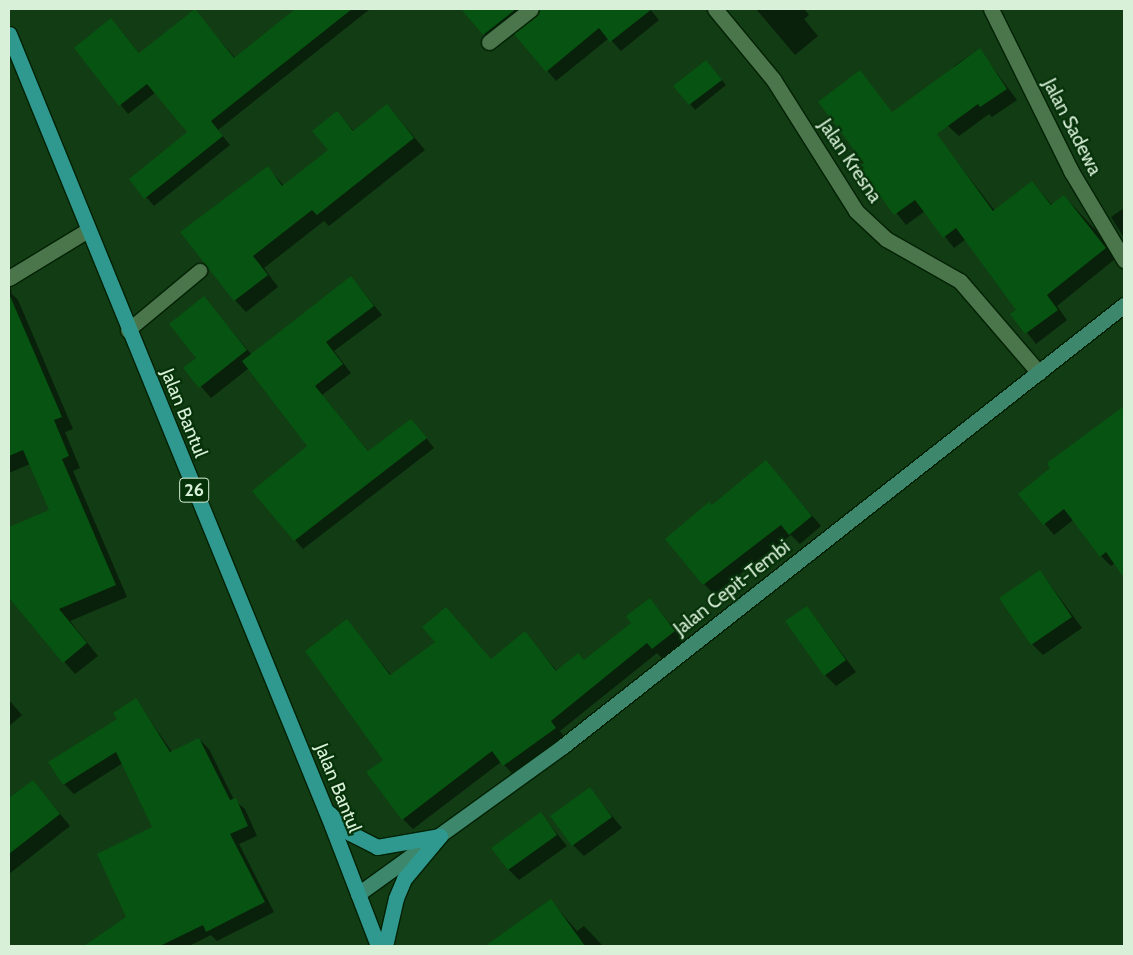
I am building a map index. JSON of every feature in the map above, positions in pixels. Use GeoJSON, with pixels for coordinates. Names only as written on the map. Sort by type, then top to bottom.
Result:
{"type":"FeatureCollection","features":[{"type":"Feature","properties":{"kind":"main road","name":"Jalan Bantul"},"geometry":{"type":"LineString","coordinates":[[9,34],[128,331],[325,808],[378,946]]}},
{"type":"Feature","properties":{"kind":"main road","name":"Jalan Cepit-Tembi"},"geometry":{"type":"LineString","coordinates":[[358,894],[571,740],[1124,305]]}},
{"type":"Feature","properties":{"kind":"main road"},"geometry":{"type":"LineString","coordinates":[[325,808],[350,833],[377,847],[440,836]]}},
{"type":"Feature","properties":{"kind":"main road"},"geometry":{"type":"LineString","coordinates":[[385,946],[396,898],[404,878],[440,836]]}},
{"type":"Feature","properties":{"kind":"street"},"geometry":{"type":"LineString","coordinates":[[489,42],[530,9]]}},
{"type":"Feature","properties":{"kind":"street","name":"Jalan Kresna"},"geometry":{"type":"LineString","coordinates":[[715,9],[773,79],[856,211],[886,239],[960,281],[1039,373]]}},
{"type":"Feature","properties":{"kind":"street","name":"Jalan Sadewa"},"geometry":{"type":"LineString","coordinates":[[991,9],[1071,170],[1124,260]]}},
{"type":"Feature","properties":{"kind":"street"},"geometry":{"type":"LineString","coordinates":[[9,278],[88,230]]}},
{"type":"Feature","properties":{"kind":"lane"},"geometry":{"type":"LineString","coordinates":[[128,331],[200,271]]}},
{"type":"Feature","properties":{"kind":"building"},"geometry":{"type":"Polygon","coordinates":[[[195,9],[234,58],[295,9],[352,9],[211,121],[223,136],[144,199],[129,179],[187,132],[147,84],[119,106],[74,48],[111,18],[139,53],[195,9]]]}},
{"type":"Feature","properties":{"kind":"building"},"geometry":{"type":"Polygon","coordinates":[[[461,9],[516,9],[483,35],[461,9]]]}},
{"type":"Feature","properties":{"kind":"building"},"geometry":{"type":"Polygon","coordinates":[[[540,9],[652,9],[610,42],[599,28],[546,72],[514,34],[537,16],[540,9]]]}},
{"type":"Feature","properties":{"kind":"building"},"geometry":{"type":"Polygon","coordinates":[[[980,48],[1007,89],[980,107],[978,104],[937,134],[993,211],[1032,181],[1051,205],[1064,195],[1106,248],[1047,295],[1058,310],[1025,334],[1010,314],[1016,310],[956,228],[943,238],[915,200],[894,215],[859,167],[864,163],[818,102],[860,70],[892,112],[980,48]]]}},
{"type":"Feature","properties":{"kind":"building"},"geometry":{"type":"Polygon","coordinates":[[[706,60],[722,80],[689,105],[673,86],[706,60]]]}},
{"type":"Feature","properties":{"kind":"building"},"geometry":{"type":"Polygon","coordinates":[[[387,104],[414,138],[317,215],[312,210],[253,256],[268,275],[234,301],[180,232],[268,166],[282,186],[328,150],[312,131],[337,111],[353,131],[387,104]]]}},
{"type":"Feature","properties":{"kind":"building"},"geometry":{"type":"Polygon","coordinates":[[[351,276],[374,306],[326,342],[343,364],[315,386],[368,451],[411,419],[427,438],[294,541],[252,491],[307,446],[242,361],[351,276]]]}},
{"type":"Feature","properties":{"kind":"building"},"geometry":{"type":"Polygon","coordinates":[[[10,296],[62,417],[54,420],[69,456],[62,459],[116,585],[59,609],[87,643],[63,663],[9,598],[9,527],[49,510],[23,450],[9,456],[10,296]]]}},
{"type":"Feature","properties":{"kind":"building"},"geometry":{"type":"Polygon","coordinates":[[[204,296],[247,350],[199,388],[183,368],[196,358],[169,324],[204,296]]]}},
{"type":"Feature","properties":{"kind":"building"},"geometry":{"type":"Polygon","coordinates":[[[1124,406],[1124,578],[1106,552],[1100,557],[1064,509],[1043,525],[1018,494],[1050,468],[1047,463],[1124,406]]]}},
{"type":"Feature","properties":{"kind":"building"},"geometry":{"type":"Polygon","coordinates":[[[766,460],[812,516],[789,535],[781,525],[703,585],[665,539],[709,502],[712,505],[766,460]]]}},
{"type":"Feature","properties":{"kind":"building"},"geometry":{"type":"Polygon","coordinates":[[[1040,570],[1072,617],[1031,645],[999,598],[1040,570]]]}},
{"type":"Feature","properties":{"kind":"building"},"geometry":{"type":"Polygon","coordinates":[[[650,598],[675,631],[652,649],[647,643],[551,721],[556,728],[503,766],[492,751],[402,820],[366,772],[383,760],[305,651],[347,619],[390,675],[435,642],[422,627],[446,607],[491,659],[525,631],[556,671],[578,653],[584,660],[631,623],[626,616],[650,598]]]}},
{"type":"Feature","properties":{"kind":"building"},"geometry":{"type":"Polygon","coordinates":[[[807,606],[846,660],[824,676],[785,621],[807,606]]]}},
{"type":"Feature","properties":{"kind":"building"},"geometry":{"type":"Polygon","coordinates":[[[136,698],[170,752],[199,738],[230,800],[236,798],[248,826],[230,834],[265,902],[206,932],[203,925],[160,946],[84,946],[126,917],[97,854],[152,827],[116,752],[63,785],[48,762],[117,719],[113,713],[136,698]]]}},
{"type":"Feature","properties":{"kind":"building"},"geometry":{"type":"Polygon","coordinates":[[[33,780],[60,814],[9,854],[9,798],[33,780]]]}},
{"type":"Feature","properties":{"kind":"building"},"geometry":{"type":"Polygon","coordinates":[[[590,787],[612,817],[572,846],[550,816],[590,787]]]}},
{"type":"Feature","properties":{"kind":"building"},"geometry":{"type":"Polygon","coordinates":[[[541,812],[557,835],[508,870],[491,848],[541,812]]]}},
{"type":"Feature","properties":{"kind":"building"},"geometry":{"type":"Polygon","coordinates":[[[551,899],[585,946],[485,946],[551,899]]]}}]}
